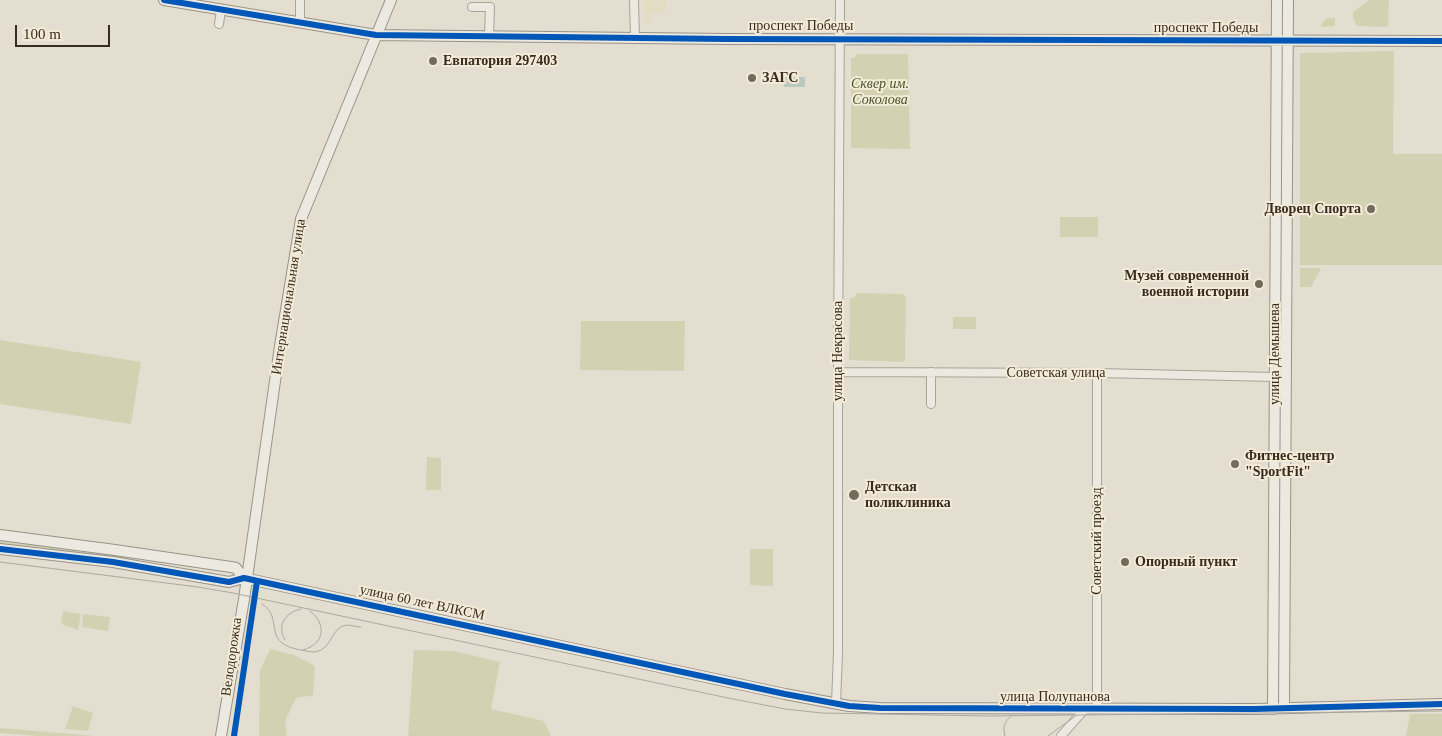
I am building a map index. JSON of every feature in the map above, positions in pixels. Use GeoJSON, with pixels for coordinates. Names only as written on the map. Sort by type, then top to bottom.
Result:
{"type":"FeatureCollection","features":[{"type":"Feature","properties":{"kind":"street","name":"проспект Победы"},"geometry":{"type":"LineString","coordinates":[[164,0],[300,24],[376,35],[1442,41]]}},
{"type":"Feature","properties":{"kind":"street"},"geometry":{"type":"LineString","coordinates":[[300,0],[300,24]]}},
{"type":"Feature","properties":{"kind":"street","name":"Интернациональная улица"},"geometry":{"type":"LineString","coordinates":[[221,736],[301,218],[391,0]]}},
{"type":"Feature","properties":{"kind":"street"},"geometry":{"type":"LineString","coordinates":[[634,0],[635,37]]}},
{"type":"Feature","properties":{"kind":"street","name":"улица Некрасова"},"geometry":{"type":"LineString","coordinates":[[836,703],[838,653],[840,0]]}},
{"type":"Feature","properties":{"kind":"street","name":"улица Демышева"},"geometry":{"type":"LineString","coordinates":[[1277,0],[1282,40],[1279,709]]}},
{"type":"Feature","properties":{"kind":"street","name":"улица Демышева"},"geometry":{"type":"LineString","coordinates":[[1282,40],[1288,0]]}},
{"type":"Feature","properties":{"kind":"street"},"geometry":{"type":"LineString","coordinates":[[472,7],[490,6],[489,36]]}},
{"type":"Feature","properties":{"kind":"street"},"geometry":{"type":"LineString","coordinates":[[219,24],[221,10]]}},
{"type":"Feature","properties":{"kind":"street","name":"Советская улица"},"geometry":{"type":"LineString","coordinates":[[838,372],[1280,376]]}},
{"type":"Feature","properties":{"kind":"street"},"geometry":{"type":"LineString","coordinates":[[931,372],[931,404]]}},
{"type":"Feature","properties":{"kind":"street","name":"Советский проезд"},"geometry":{"type":"LineString","coordinates":[[1097,710],[1098,373]]}},
{"type":"Feature","properties":{"kind":"street","name":"улица 60 лет ВЛКСМ"},"geometry":{"type":"LineString","coordinates":[[0,535],[231,567],[236,568],[246,578]]}},
{"type":"Feature","properties":{"kind":"street","name":"улица 60 лет ВЛКСМ"},"geometry":{"type":"LineString","coordinates":[[0,549],[113,562],[229,582],[246,578],[785,694],[836,703]]}},
{"type":"Feature","properties":{"kind":"street","name":"улица Полупанова"},"geometry":{"type":"LineString","coordinates":[[836,703],[849,706],[880,708],[1084,710],[1279,709],[1442,704]]}},
{"type":"Feature","properties":{"kind":"street"},"geometry":{"type":"LineString","coordinates":[[1061,736],[1084,710]]}},
{"type":"Feature","properties":{"kind":"shaded area"},"geometry":{"type":"Polygon","coordinates":[[[644,0],[666,0],[666,11],[658,14],[647,14],[647,18],[651,19],[651,23],[644,23],[644,0]]]}},
{"type":"Feature","properties":{"kind":"shaded area"},"geometry":{"type":"Polygon","coordinates":[[[784,77],[805,77],[805,87],[784,87],[784,77]]]}},
{"type":"Feature","properties":{"kind":"green space"},"geometry":{"type":"Polygon","coordinates":[[[1370,0],[1389,0],[1388,27],[1357,26],[1353,18],[1353,12],[1370,0]]]}},
{"type":"Feature","properties":{"kind":"green space"},"geometry":{"type":"Polygon","coordinates":[[[1326,18],[1335,18],[1335,26],[1320,27],[1326,18]]]}},
{"type":"Feature","properties":{"kind":"green space","name":"Дворец Спорта"},"geometry":{"type":"Polygon","coordinates":[[[1394,51],[1393,154],[1442,154],[1442,265],[1300,265],[1300,53],[1394,51]]]}},
{"type":"Feature","properties":{"kind":"green space","name":"Сквер им. Соколова"},"geometry":{"type":"Polygon","coordinates":[[[857,54],[908,54],[910,149],[851,148],[851,58],[854,58],[857,54]]]}},
{"type":"Feature","properties":{"kind":"green space"},"geometry":{"type":"Polygon","coordinates":[[[1280,56],[1284,56],[1281,371],[1280,371],[1280,56]]]}},
{"type":"Feature","properties":{"kind":"green space"},"geometry":{"type":"Polygon","coordinates":[[[1060,217],[1098,217],[1098,237],[1060,237],[1060,217]]]}},
{"type":"Feature","properties":{"kind":"green space"},"geometry":{"type":"Polygon","coordinates":[[[1300,268],[1321,268],[1311,287],[1300,287],[1300,268]]]}},
{"type":"Feature","properties":{"kind":"green space"},"geometry":{"type":"Polygon","coordinates":[[[857,293],[903,294],[906,297],[904,362],[849,360],[850,299],[855,297],[857,293]]]}},
{"type":"Feature","properties":{"kind":"green space"},"geometry":{"type":"Polygon","coordinates":[[[953,317],[976,317],[976,329],[953,329],[953,317]]]}},
{"type":"Feature","properties":{"kind":"green space"},"geometry":{"type":"Polygon","coordinates":[[[581,321],[685,321],[684,371],[580,370],[581,321]]]}},
{"type":"Feature","properties":{"kind":"green space"},"geometry":{"type":"Polygon","coordinates":[[[0,340],[141,362],[131,424],[0,404],[0,340]]]}},
{"type":"Feature","properties":{"kind":"green space"},"geometry":{"type":"Polygon","coordinates":[[[1280,382],[1280,612],[1278,613],[1280,382]]]}},
{"type":"Feature","properties":{"kind":"green space"},"geometry":{"type":"Polygon","coordinates":[[[427,457],[441,458],[441,490],[426,490],[427,457]]]}},
{"type":"Feature","properties":{"kind":"green space"},"geometry":{"type":"Polygon","coordinates":[[[0,541],[108,555],[108,557],[0,544],[0,541]]]}},
{"type":"Feature","properties":{"kind":"green space"},"geometry":{"type":"Polygon","coordinates":[[[750,549],[773,549],[773,586],[750,585],[750,549]]]}},
{"type":"Feature","properties":{"kind":"green space"},"geometry":{"type":"Polygon","coordinates":[[[63,611],[81,614],[78,630],[61,624],[63,611]]]}},
{"type":"Feature","properties":{"kind":"green space"},"geometry":{"type":"Polygon","coordinates":[[[83,614],[110,617],[108,631],[82,627],[83,614]]]}},
{"type":"Feature","properties":{"kind":"green space"},"geometry":{"type":"Polygon","coordinates":[[[270,649],[294,655],[315,666],[313,695],[296,698],[285,721],[287,736],[259,736],[260,671],[270,649]]]}},
{"type":"Feature","properties":{"kind":"green space"},"geometry":{"type":"Polygon","coordinates":[[[414,650],[454,651],[500,662],[491,709],[544,721],[551,736],[408,736],[414,650]]]}},
{"type":"Feature","properties":{"kind":"green space"},"geometry":{"type":"Polygon","coordinates":[[[73,706],[93,713],[88,731],[65,729],[73,706]]]}},
{"type":"Feature","properties":{"kind":"green space"},"geometry":{"type":"Polygon","coordinates":[[[1410,714],[1442,714],[1442,736],[1406,736],[1410,714]]]}},
{"type":"Feature","properties":{"kind":"green space"},"geometry":{"type":"Polygon","coordinates":[[[0,728],[96,736],[38,736],[0,733],[0,728]]]}},
{"type":"Feature","properties":{"kind":"tram line"},"geometry":{"type":"LineString","coordinates":[[0,562],[233,593],[728,698],[785,709],[822,713],[988,716],[1442,711]]}},
{"type":"Feature","properties":{"kind":"tram line"},"geometry":{"type":"LineString","coordinates":[[262,604],[272,615],[276,635],[279,640],[296,649],[313,652],[321,650],[341,627],[346,625],[361,627]]}},
{"type":"Feature","properties":{"kind":"tram line"},"geometry":{"type":"LineString","coordinates":[[285,640],[282,634],[284,620],[291,613],[301,609]]}},
{"type":"Feature","properties":{"kind":"tram line"},"geometry":{"type":"LineString","coordinates":[[303,650],[316,643],[321,633],[319,622],[310,611]]}},
{"type":"Feature","properties":{"kind":"tram line"},"geometry":{"type":"LineString","coordinates":[[1005,736],[1005,724],[1012,715]]}},
{"type":"Feature","properties":{"kind":"tram line"},"geometry":{"type":"LineString","coordinates":[[1048,736],[1077,715]]}},
{"type":"Feature","properties":{"kind":"cycle path"},"geometry":{"type":"LineString","coordinates":[[164,0],[376,35],[727,39],[1442,41]]}},
{"type":"Feature","properties":{"kind":"cycle path"},"geometry":{"type":"LineString","coordinates":[[0,549],[113,562],[229,582],[244,578],[785,694],[849,706],[880,708],[1254,709],[1442,704]]}},
{"type":"Feature","properties":{"kind":"cycle path","name":"Велодорожка"},"geometry":{"type":"LineString","coordinates":[[234,736],[257,581]]}},
{"type":"Feature","properties":{"kind":"place","name":"Евпатория 297403"},"geometry":{"type":"Point","coordinates":[433,61]}},
{"type":"Feature","properties":{"kind":"place","name":"ЗАГС"},"geometry":{"type":"Point","coordinates":[752,78]}},
{"type":"Feature","properties":{"kind":"place","name":"Дворец Спорта"},"geometry":{"type":"Point","coordinates":[1371,209]}},
{"type":"Feature","properties":{"kind":"place","name":"Музей современной военной истории"},"geometry":{"type":"Point","coordinates":[1259,284]}},
{"type":"Feature","properties":{"kind":"place","name":"Фитнес-центр \"SportFit\""},"geometry":{"type":"Point","coordinates":[1235,464]}},
{"type":"Feature","properties":{"kind":"place","name":"Детская поликлиника"},"geometry":{"type":"Point","coordinates":[854,495]}},
{"type":"Feature","properties":{"kind":"place","name":"Опорный пункт"},"geometry":{"type":"Point","coordinates":[1125,562]}}]}
